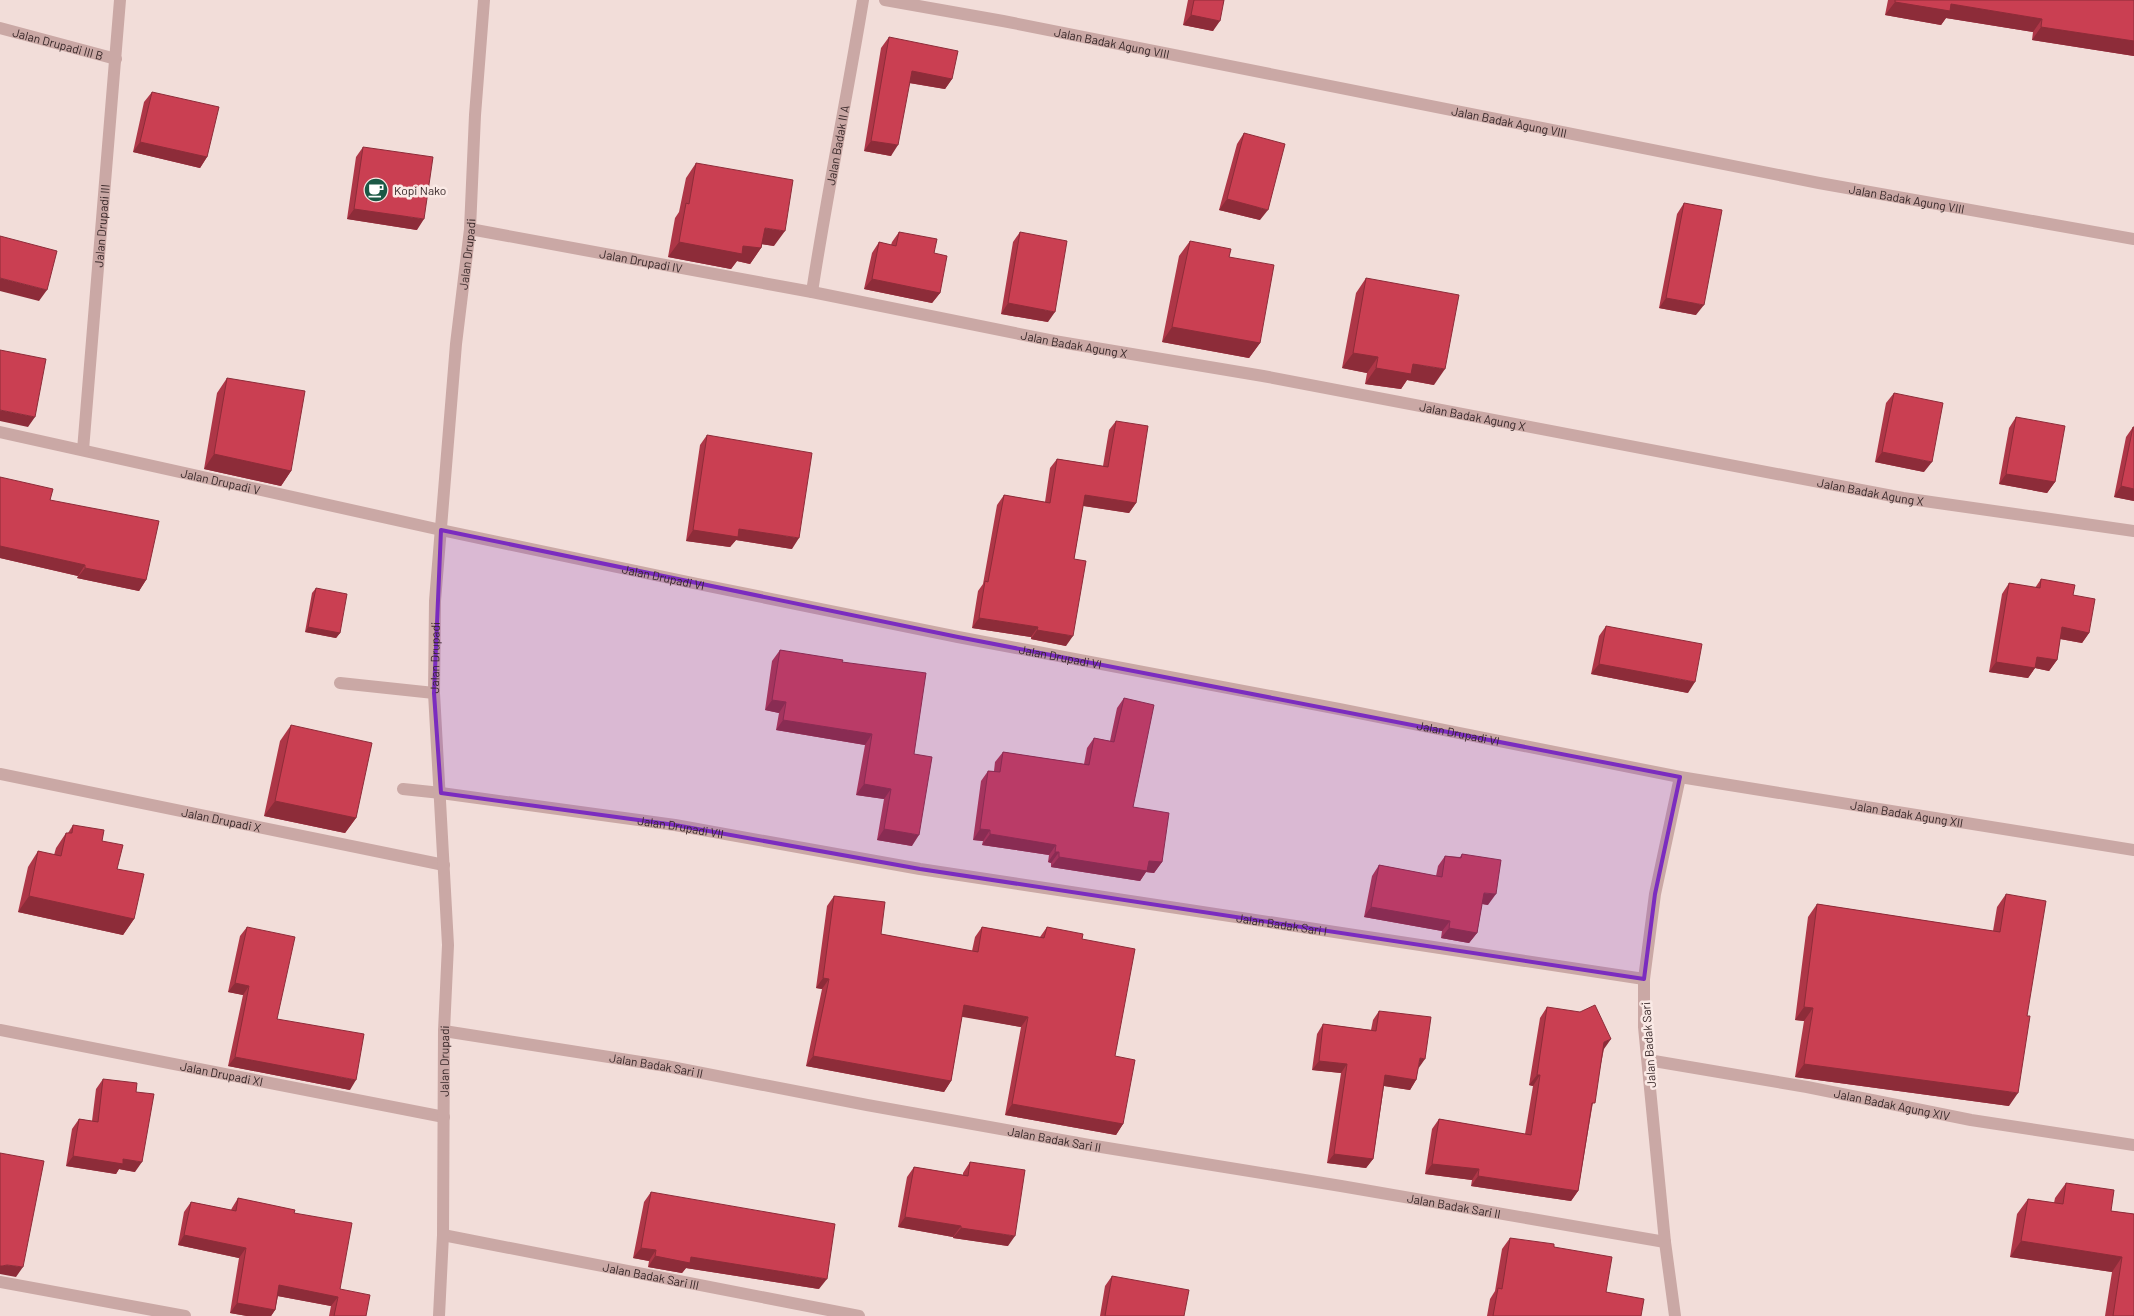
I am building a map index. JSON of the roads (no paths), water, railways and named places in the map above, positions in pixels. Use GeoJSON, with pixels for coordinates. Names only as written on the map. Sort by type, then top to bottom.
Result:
{"type":"FeatureCollection","features":[{"type":"Feature","properties":{"kind":"street","name":"Jalan Drupadi III"},"geometry":{"type":"LineString","coordinates":[[83,450],[120,0]]}},
{"type":"Feature","properties":{"kind":"street","name":"Jalan Drupadi"},"geometry":{"type":"LineString","coordinates":[[439,1316],[443,1236],[444,1031],[448,945],[434,693],[435,601],[456,344],[470,229],[475,115],[484,0]]}},
{"type":"Feature","properties":{"kind":"street","name":"Jalan Badak II A"},"geometry":{"type":"LineString","coordinates":[[812,292],[863,0]]}},
{"type":"Feature","properties":{"kind":"street","name":"Jalan Badak Agung VIII"},"geometry":{"type":"LineString","coordinates":[[885,0],[1003,21],[1819,183],[2134,239]]}},
{"type":"Feature","properties":{"kind":"street","name":"Jalan Drupadi III B"},"geometry":{"type":"LineString","coordinates":[[0,28],[116,59]]}},
{"type":"Feature","properties":{"kind":"street","name":"Jalan Drupadi IV"},"geometry":{"type":"LineString","coordinates":[[470,229],[812,292]]}},
{"type":"Feature","properties":{"kind":"street","name":"Jalan Badak Agung X"},"geometry":{"type":"LineString","coordinates":[[812,292],[1054,341],[1263,376],[1903,498],[2134,531]]}},
{"type":"Feature","properties":{"kind":"street","name":"Jalan Drupadi V"},"geometry":{"type":"LineString","coordinates":[[0,432],[441,530]]}},
{"type":"Feature","properties":{"kind":"street","name":"Jalan Drupadi VI"},"geometry":{"type":"LineString","coordinates":[[441,530],[693,584],[938,633],[1339,709],[1680,777]]}},
{"type":"Feature","properties":{"kind":"street"},"geometry":{"type":"LineString","coordinates":[[340,683],[434,693]]}},
{"type":"Feature","properties":{"kind":"street","name":"Jalan Drupadi X"},"geometry":{"type":"LineString","coordinates":[[0,774],[444,865]]}},
{"type":"Feature","properties":{"kind":"street","name":"Jalan Badak Agung XII"},"geometry":{"type":"LineString","coordinates":[[1680,777],[2134,850]]}},
{"type":"Feature","properties":{"kind":"street","name":"Jalan Badak Sari"},"geometry":{"type":"LineString","coordinates":[[1675,1316],[1665,1242],[1644,1027],[1644,979],[1655,894],[1680,777]]}},
{"type":"Feature","properties":{"kind":"street","name":"Jalan Drupadi VII"},"geometry":{"type":"LineString","coordinates":[[403,789],[674,825],[920,869]]}},
{"type":"Feature","properties":{"kind":"street","name":"Jalan Badak Sari I"},"geometry":{"type":"LineString","coordinates":[[920,869],[1644,979]]}},
{"type":"Feature","properties":{"kind":"street","name":"Jalan Drupadi XI"},"geometry":{"type":"LineString","coordinates":[[0,1030],[444,1117]]}},
{"type":"Feature","properties":{"kind":"street","name":"Jalan Badak Sari II"},"geometry":{"type":"LineString","coordinates":[[444,1031],[666,1066],[1089,1145],[1665,1242]]}},
{"type":"Feature","properties":{"kind":"street","name":"Jalan Badak Agung XIV"},"geometry":{"type":"LineString","coordinates":[[1648,1060],[1807,1087],[1971,1120],[2134,1145]]}},
{"type":"Feature","properties":{"kind":"street","name":"Jalan Badak Sari III"},"geometry":{"type":"LineString","coordinates":[[443,1236],[859,1316]]}},
{"type":"Feature","properties":{"kind":"street"},"geometry":{"type":"LineString","coordinates":[[0,1282],[185,1316]]}},
{"type":"Feature","properties":{"kind":"place","name":"Kopi Nako"},"geometry":{"type":"Point","coordinates":[376,190]}}]}
